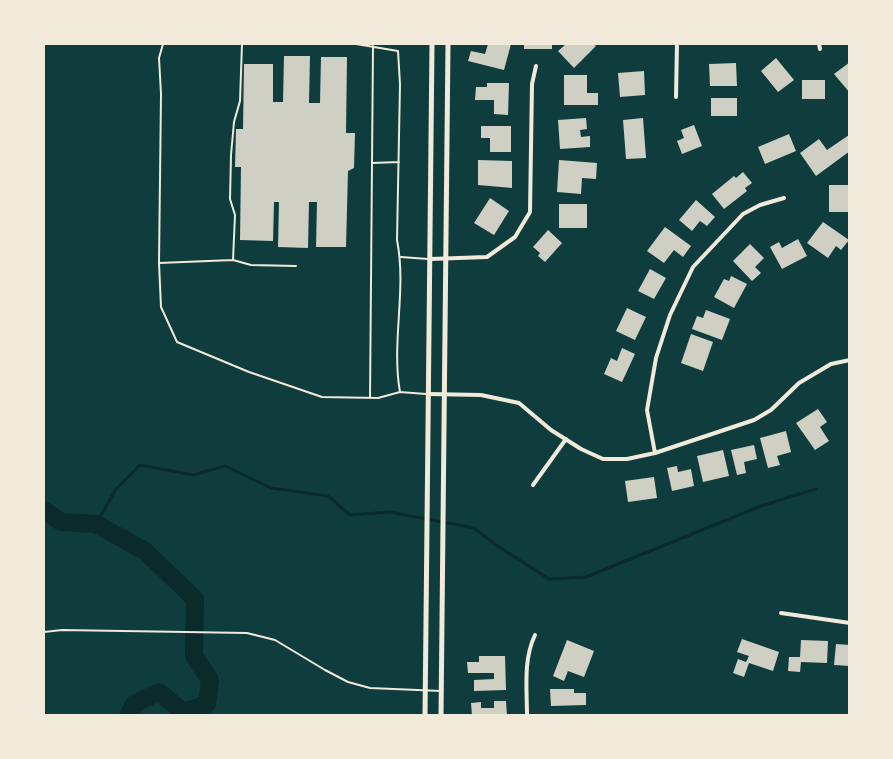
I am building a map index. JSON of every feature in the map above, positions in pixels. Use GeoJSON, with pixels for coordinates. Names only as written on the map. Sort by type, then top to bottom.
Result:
{"type":"FeatureCollection","features":[{"type":"Feature","properties":{"kind":"main road"},"geometry":{"type":"LineString","coordinates":[[441,716],[448,44]]}},
{"type":"Feature","properties":{"kind":"main road"},"geometry":{"type":"LineString","coordinates":[[425,716],[432,45]]}},
{"type":"Feature","properties":{"kind":"street"},"geometry":{"type":"LineString","coordinates":[[676,97],[677,44]]}},
{"type":"Feature","properties":{"kind":"street"},"geometry":{"type":"LineString","coordinates":[[430,259],[487,256],[515,237],[530,212],[532,84],[537,66]]}},
{"type":"Feature","properties":{"kind":"street"},"geometry":{"type":"LineString","coordinates":[[655,453],[647,410],[656,358],[670,315],[693,267],[743,214],[760,205],[784,198]]}},
{"type":"Feature","properties":{"kind":"street"},"geometry":{"type":"LineString","coordinates":[[429,394],[481,395],[519,404],[550,430],[581,449],[603,459],[627,459],[655,453],[754,420],[771,410],[799,383],[831,364],[849,360]]}},
{"type":"Feature","properties":{"kind":"street"},"geometry":{"type":"LineString","coordinates":[[533,485],[566,439]]}},
{"type":"Feature","properties":{"kind":"street"},"geometry":{"type":"LineString","coordinates":[[781,613],[849,623]]}},
{"type":"Feature","properties":{"kind":"street"},"geometry":{"type":"LineString","coordinates":[[527,716],[527,660],[535,635]]}},
{"type":"Feature","properties":{"kind":"lane"},"geometry":{"type":"LineString","coordinates":[[163,44],[159,58],[161,94],[159,263],[162,307],[177,342],[249,372],[322,397],[378,398],[400,392],[429,394]]}},
{"type":"Feature","properties":{"kind":"lane"},"geometry":{"type":"LineString","coordinates":[[233,260],[235,215],[230,199],[231,155],[234,122],[240,101],[242,44]]}},
{"type":"Feature","properties":{"kind":"lane"},"geometry":{"type":"LineString","coordinates":[[356,44],[398,51],[400,84],[398,240],[401,257],[396,371],[400,392]]}},
{"type":"Feature","properties":{"kind":"lane"},"geometry":{"type":"LineString","coordinates":[[370,398],[373,46]]}},
{"type":"Feature","properties":{"kind":"lane"},"geometry":{"type":"LineString","coordinates":[[372,163],[399,162]]}},
{"type":"Feature","properties":{"kind":"lane"},"geometry":{"type":"LineString","coordinates":[[401,257],[430,259]]}},
{"type":"Feature","properties":{"kind":"lane"},"geometry":{"type":"LineString","coordinates":[[159,263],[233,260],[251,266],[296,266]]}},
{"type":"Feature","properties":{"kind":"lane"},"geometry":{"type":"LineString","coordinates":[[44,632],[62,630],[247,633],[275,640],[348,682],[370,688],[442,691]]}},
{"type":"Feature","properties":{"kind":"building"},"geometry":{"type":"Polygon","coordinates":[[[488,44],[511,44],[504,70],[468,61],[471,51],[485,54],[488,44]]]}},
{"type":"Feature","properties":{"kind":"building"},"geometry":{"type":"Polygon","coordinates":[[[524,44],[552,44],[552,49],[524,49],[524,44]]]}},
{"type":"Feature","properties":{"kind":"building"},"geometry":{"type":"Polygon","coordinates":[[[566,44],[596,46],[574,68],[558,51],[566,44]]]}},
{"type":"Feature","properties":{"kind":"building"},"geometry":{"type":"Polygon","coordinates":[[[284,56],[310,56],[309,103],[320,103],[321,57],[347,57],[346,133],[355,133],[354,168],[348,171],[346,247],[316,247],[317,202],[309,202],[308,248],[278,247],[279,202],[274,202],[273,241],[240,240],[241,167],[235,167],[236,129],[243,129],[244,64],[273,64],[273,102],[283,102],[284,56]]]}},
{"type":"Feature","properties":{"kind":"building"},"geometry":{"type":"Polygon","coordinates":[[[776,58],[794,80],[778,92],[761,71],[776,58]]]}},
{"type":"Feature","properties":{"kind":"building"},"geometry":{"type":"Polygon","coordinates":[[[850,62],[850,93],[834,74],[850,62]]]}},
{"type":"Feature","properties":{"kind":"building"},"geometry":{"type":"Polygon","coordinates":[[[736,63],[737,86],[710,86],[709,64],[736,63]]]}},
{"type":"Feature","properties":{"kind":"building"},"geometry":{"type":"Polygon","coordinates":[[[644,71],[645,95],[620,97],[618,73],[644,71]]]}},
{"type":"Feature","properties":{"kind":"building"},"geometry":{"type":"Polygon","coordinates":[[[564,75],[587,75],[587,93],[598,93],[598,105],[564,105],[564,75]]]}},
{"type":"Feature","properties":{"kind":"building"},"geometry":{"type":"Polygon","coordinates":[[[802,80],[825,80],[825,99],[802,99],[802,80]]]}},
{"type":"Feature","properties":{"kind":"building"},"geometry":{"type":"Polygon","coordinates":[[[487,83],[509,83],[508,115],[494,114],[494,100],[475,100],[476,87],[487,87],[487,83]]]}},
{"type":"Feature","properties":{"kind":"building"},"geometry":{"type":"Polygon","coordinates":[[[711,98],[737,98],[737,116],[711,116],[711,98]]]}},
{"type":"Feature","properties":{"kind":"building"},"geometry":{"type":"Polygon","coordinates":[[[586,118],[587,129],[580,130],[581,137],[590,136],[590,147],[560,149],[558,120],[586,118]]]}},
{"type":"Feature","properties":{"kind":"building"},"geometry":{"type":"Polygon","coordinates":[[[643,118],[646,158],[626,159],[623,120],[643,118]]]}},
{"type":"Feature","properties":{"kind":"building"},"geometry":{"type":"Polygon","coordinates":[[[694,125],[702,146],[682,154],[677,141],[684,138],[681,130],[694,125]]]}},
{"type":"Feature","properties":{"kind":"building"},"geometry":{"type":"Polygon","coordinates":[[[481,126],[511,126],[511,152],[490,152],[490,138],[481,138],[481,126]]]}},
{"type":"Feature","properties":{"kind":"building"},"geometry":{"type":"Polygon","coordinates":[[[789,134],[796,151],[765,164],[758,147],[789,134]]]}},
{"type":"Feature","properties":{"kind":"building"},"geometry":{"type":"Polygon","coordinates":[[[849,135],[850,151],[816,176],[800,153],[819,139],[827,150],[849,135]]]}},
{"type":"Feature","properties":{"kind":"building"},"geometry":{"type":"Polygon","coordinates":[[[478,160],[512,161],[512,188],[478,185],[478,160]]]}},
{"type":"Feature","properties":{"kind":"building"},"geometry":{"type":"Polygon","coordinates":[[[559,160],[597,163],[596,179],[582,178],[581,194],[557,192],[559,160]]]}},
{"type":"Feature","properties":{"kind":"building"},"geometry":{"type":"Polygon","coordinates":[[[743,172],[752,183],[745,188],[747,191],[724,209],[712,194],[734,176],[736,178],[743,172]]]}},
{"type":"Feature","properties":{"kind":"building"},"geometry":{"type":"Polygon","coordinates":[[[829,185],[850,185],[850,212],[829,212],[829,185]]]}},
{"type":"Feature","properties":{"kind":"building"},"geometry":{"type":"Polygon","coordinates":[[[490,198],[509,211],[494,235],[474,223],[490,198]]]}},
{"type":"Feature","properties":{"kind":"building"},"geometry":{"type":"Polygon","coordinates":[[[696,200],[715,217],[707,226],[700,221],[692,231],[679,220],[696,200]]]}},
{"type":"Feature","properties":{"kind":"building"},"geometry":{"type":"Polygon","coordinates":[[[559,204],[587,204],[587,228],[559,228],[559,204]]]}},
{"type":"Feature","properties":{"kind":"building"},"geometry":{"type":"Polygon","coordinates":[[[823,222],[849,240],[841,250],[836,246],[828,258],[807,243],[823,222]]]}},
{"type":"Feature","properties":{"kind":"building"},"geometry":{"type":"Polygon","coordinates":[[[665,227],[691,246],[683,257],[674,250],[664,263],[647,251],[665,227]]]}},
{"type":"Feature","properties":{"kind":"building"},"geometry":{"type":"Polygon","coordinates":[[[548,230],[562,243],[545,262],[533,247],[548,230]]]}},
{"type":"Feature","properties":{"kind":"building"},"geometry":{"type":"Polygon","coordinates":[[[798,239],[807,256],[782,269],[770,247],[779,242],[782,248],[798,239]]]}},
{"type":"Feature","properties":{"kind":"building"},"geometry":{"type":"Polygon","coordinates":[[[750,244],[764,258],[755,267],[761,273],[752,281],[733,261],[750,244]]]}},
{"type":"Feature","properties":{"kind":"building"},"geometry":{"type":"Polygon","coordinates":[[[650,269],[666,278],[654,299],[638,291],[650,269]]]}},
{"type":"Feature","properties":{"kind":"building"},"geometry":{"type":"Polygon","coordinates":[[[731,276],[747,284],[734,308],[714,297],[724,279],[729,281],[731,276]]]}},
{"type":"Feature","properties":{"kind":"building"},"geometry":{"type":"Polygon","coordinates":[[[627,308],[646,317],[635,340],[616,331],[627,308]]]}},
{"type":"Feature","properties":{"kind":"building"},"geometry":{"type":"Polygon","coordinates":[[[706,310],[730,319],[722,340],[692,329],[697,316],[703,318],[706,310]]]}},
{"type":"Feature","properties":{"kind":"building"},"geometry":{"type":"Polygon","coordinates":[[[691,334],[713,342],[703,371],[681,363],[691,334]]]}},
{"type":"Feature","properties":{"kind":"building"},"geometry":{"type":"Polygon","coordinates":[[[622,348],[635,354],[622,382],[604,374],[611,358],[617,361],[622,348]]]}},
{"type":"Feature","properties":{"kind":"building"},"geometry":{"type":"Polygon","coordinates":[[[818,409],[827,422],[820,427],[829,441],[815,450],[796,423],[818,409]]]}},
{"type":"Feature","properties":{"kind":"building"},"geometry":{"type":"Polygon","coordinates":[[[786,431],[791,452],[777,456],[780,465],[768,468],[760,438],[786,431]]]}},
{"type":"Feature","properties":{"kind":"building"},"geometry":{"type":"Polygon","coordinates":[[[754,445],[757,459],[744,462],[746,473],[737,475],[731,450],[754,445]]]}},
{"type":"Feature","properties":{"kind":"building"},"geometry":{"type":"Polygon","coordinates":[[[723,450],[729,476],[703,482],[697,456],[723,450]]]}},
{"type":"Feature","properties":{"kind":"building"},"geometry":{"type":"Polygon","coordinates":[[[677,466],[678,472],[691,469],[694,486],[672,491],[667,468],[677,466]]]}},
{"type":"Feature","properties":{"kind":"building"},"geometry":{"type":"Polygon","coordinates":[[[654,477],[657,498],[628,502],[625,481],[654,477]]]}},
{"type":"Feature","properties":{"kind":"building"},"geometry":{"type":"Polygon","coordinates":[[[742,639],[779,652],[773,671],[749,663],[744,677],[733,673],[738,659],[746,662],[749,656],[737,652],[742,639]]]}},
{"type":"Feature","properties":{"kind":"building"},"geometry":{"type":"Polygon","coordinates":[[[567,640],[594,651],[584,677],[568,671],[564,681],[553,676],[567,640]]]}},
{"type":"Feature","properties":{"kind":"building"},"geometry":{"type":"Polygon","coordinates":[[[801,640],[828,641],[827,663],[801,662],[800,672],[788,671],[789,657],[800,657],[801,640]]]}},
{"type":"Feature","properties":{"kind":"building"},"geometry":{"type":"Polygon","coordinates":[[[836,644],[850,645],[850,666],[834,665],[836,644]]]}},
{"type":"Feature","properties":{"kind":"building"},"geometry":{"type":"Polygon","coordinates":[[[479,656],[505,656],[506,690],[474,691],[474,680],[494,679],[494,673],[468,673],[467,662],[479,662],[479,656]]]}},
{"type":"Feature","properties":{"kind":"building"},"geometry":{"type":"Polygon","coordinates":[[[550,689],[574,689],[574,693],[586,693],[586,705],[551,706],[550,689]]]}},
{"type":"Feature","properties":{"kind":"building"},"geometry":{"type":"Polygon","coordinates":[[[494,701],[506,701],[507,716],[472,716],[471,703],[481,702],[481,708],[494,708],[494,701]]]}},
{"type":"Feature","properties":{"kind":"waterway"},"geometry":{"type":"LineString","coordinates":[[96,524],[116,489],[140,465],[193,475],[225,466],[271,488],[328,496],[350,515],[390,512],[474,528],[549,579],[586,577],[761,506],[816,489]]}},
{"type":"Feature","properties":{"kind":"waterway"},"geometry":{"type":"LineString","coordinates":[[44,510],[61,522],[96,524],[145,551],[195,599],[194,656],[210,680],[207,704],[183,712],[159,692],[134,704],[128,716]]}}]}
